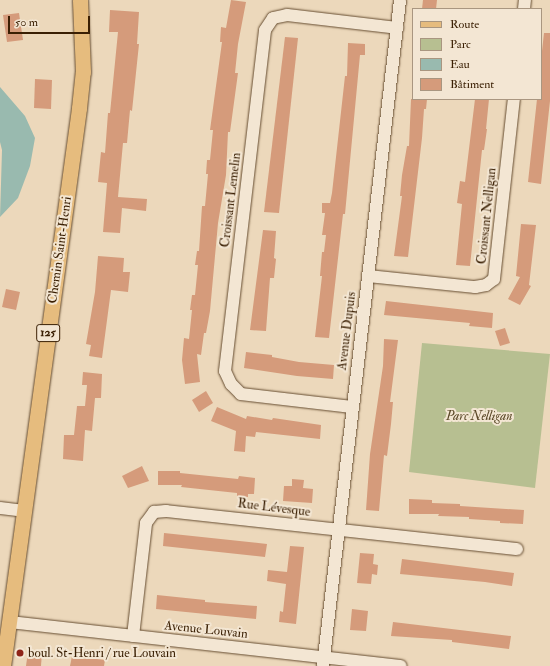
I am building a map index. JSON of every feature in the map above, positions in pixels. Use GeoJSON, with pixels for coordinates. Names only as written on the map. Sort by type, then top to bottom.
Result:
{"type":"FeatureCollection","features":[{"type":"Feature","properties":{"kind":"main road","name":"Chemin Saint-Henri"},"geometry":{"type":"LineString","coordinates":[[3,666],[79,108],[83,72],[80,0]]}},
{"type":"Feature","properties":{"kind":"street","name":"Avenue Dupuis"},"geometry":{"type":"LineString","coordinates":[[324,662],[337,530],[400,0]]}},
{"type":"Feature","properties":{"kind":"street","name":"Croissant Lemelin"},"geometry":{"type":"LineString","coordinates":[[352,407],[241,394],[230,384],[225,371],[265,30],[273,18],[287,15],[397,28]]}},
{"type":"Feature","properties":{"kind":"street","name":"Croissant Nelligan"},"geometry":{"type":"LineString","coordinates":[[368,276],[475,287],[486,285],[494,279],[514,100]]}},
{"type":"Feature","properties":{"kind":"street"},"geometry":{"type":"LineString","coordinates":[[0,508],[24,511]]}},
{"type":"Feature","properties":{"kind":"street","name":"Rue Lévesque"},"geometry":{"type":"LineString","coordinates":[[133,636],[146,523],[154,512],[166,511],[517,549]]}},
{"type":"Feature","properties":{"kind":"street","name":"Avenue Louvain"},"geometry":{"type":"LineString","coordinates":[[9,622],[133,636],[324,662],[401,666]]}},
{"type":"Feature","properties":{"kind":"green space","name":"Parc Nelligan"},"geometry":{"type":"Polygon","coordinates":[[[422,343],[550,354],[535,488],[409,472],[422,343]]]}},
{"type":"Feature","properties":{"kind":"water"},"geometry":{"type":"Polygon","coordinates":[[[0,87],[25,116],[35,138],[30,166],[18,198],[0,217],[2,150],[0,142],[0,87]]]}},
{"type":"Feature","properties":{"kind":"building"},"geometry":{"type":"Polygon","coordinates":[[[231,0],[246,2],[238,44],[235,73],[238,73],[230,132],[228,132],[226,175],[218,223],[210,311],[206,333],[204,333],[201,355],[197,354],[200,382],[185,384],[182,360],[184,338],[189,339],[192,295],[195,295],[198,265],[195,265],[197,251],[199,251],[202,206],[205,206],[208,174],[206,174],[207,160],[210,160],[213,130],[210,130],[222,42],[220,42],[221,27],[226,28],[231,0]]]}},
{"type":"Feature","properties":{"kind":"building"},"geometry":{"type":"Polygon","coordinates":[[[423,0],[437,0],[436,8],[422,8],[423,0]]]}},
{"type":"Feature","properties":{"kind":"building"},"geometry":{"type":"Polygon","coordinates":[[[110,10],[139,12],[137,44],[139,44],[132,111],[130,110],[127,143],[123,143],[118,197],[147,199],[146,211],[122,208],[120,233],[103,232],[107,183],[98,182],[101,152],[105,153],[108,113],[110,113],[118,32],[109,32],[110,10]]]}},
{"type":"Feature","properties":{"kind":"building"},"geometry":{"type":"Polygon","coordinates":[[[19,13],[23,40],[7,42],[3,15],[19,13]]]}},
{"type":"Feature","properties":{"kind":"building"},"geometry":{"type":"Polygon","coordinates":[[[544,33],[550,33],[550,101],[541,184],[528,182],[537,100],[542,100],[542,51],[544,33]]]}},
{"type":"Feature","properties":{"kind":"building"},"geometry":{"type":"Polygon","coordinates":[[[285,37],[298,38],[279,213],[264,212],[285,37]]]}},
{"type":"Feature","properties":{"kind":"building"},"geometry":{"type":"Polygon","coordinates":[[[348,43],[365,44],[365,55],[360,55],[345,214],[343,214],[329,338],[315,337],[322,276],[320,276],[322,252],[324,252],[326,235],[322,235],[325,213],[322,213],[322,203],[330,203],[332,193],[345,76],[347,76],[348,43]]]}},
{"type":"Feature","properties":{"kind":"building"},"geometry":{"type":"Polygon","coordinates":[[[35,79],[52,80],[51,109],[34,108],[35,79]]]}},
{"type":"Feature","properties":{"kind":"building"},"geometry":{"type":"Polygon","coordinates":[[[411,99],[427,100],[426,109],[424,109],[408,257],[394,256],[402,196],[400,196],[402,175],[407,146],[409,146],[411,99]]]}},
{"type":"Feature","properties":{"kind":"building"},"geometry":{"type":"Polygon","coordinates":[[[475,100],[489,100],[487,129],[484,150],[482,150],[470,266],[456,265],[462,204],[457,203],[460,181],[465,182],[475,100]]]}},
{"type":"Feature","properties":{"kind":"building"},"geometry":{"type":"Polygon","coordinates":[[[521,224],[536,225],[529,285],[531,286],[520,305],[508,299],[520,277],[516,276],[521,224]]]}},
{"type":"Feature","properties":{"kind":"building"},"geometry":{"type":"Polygon","coordinates":[[[263,230],[276,231],[274,258],[276,259],[274,278],[270,278],[266,331],[250,330],[263,230]]]}},
{"type":"Feature","properties":{"kind":"building"},"geometry":{"type":"Polygon","coordinates":[[[98,256],[124,258],[123,272],[130,272],[128,292],[111,290],[102,358],[89,356],[91,345],[86,344],[95,292],[98,256]]]}},
{"type":"Feature","properties":{"kind":"building"},"geometry":{"type":"Polygon","coordinates":[[[6,289],[20,292],[16,310],[2,307],[6,289]]]}},
{"type":"Feature","properties":{"kind":"building"},"geometry":{"type":"Polygon","coordinates":[[[386,301],[493,313],[492,328],[469,326],[470,323],[384,315],[386,301]]]}},
{"type":"Feature","properties":{"kind":"building"},"geometry":{"type":"Polygon","coordinates":[[[505,328],[510,343],[500,346],[495,331],[505,328]]]}},
{"type":"Feature","properties":{"kind":"building"},"geometry":{"type":"Polygon","coordinates":[[[384,339],[398,340],[390,402],[393,402],[391,424],[387,456],[384,455],[379,511],[366,510],[370,454],[383,366],[384,339]]]}},
{"type":"Feature","properties":{"kind":"building"},"geometry":{"type":"Polygon","coordinates":[[[246,352],[272,355],[272,357],[299,362],[334,365],[333,379],[297,376],[244,368],[246,352]]]}},
{"type":"Feature","properties":{"kind":"building"},"geometry":{"type":"Polygon","coordinates":[[[83,372],[102,374],[101,398],[95,398],[92,431],[85,430],[83,461],[63,459],[64,435],[74,435],[77,406],[85,406],[87,385],[82,385],[83,372]]]}},
{"type":"Feature","properties":{"kind":"building"},"geometry":{"type":"Polygon","coordinates":[[[206,391],[213,403],[199,412],[192,400],[206,391]]]}},
{"type":"Feature","properties":{"kind":"building"},"geometry":{"type":"Polygon","coordinates":[[[217,407],[246,419],[247,416],[272,420],[273,418],[321,425],[320,439],[256,432],[255,437],[246,436],[245,452],[234,451],[236,431],[211,421],[217,407]]]}},
{"type":"Feature","properties":{"kind":"building"},"geometry":{"type":"Polygon","coordinates":[[[142,466],[149,481],[128,488],[122,476],[142,466]]]}},
{"type":"Feature","properties":{"kind":"building"},"geometry":{"type":"Polygon","coordinates":[[[158,471],[180,471],[180,473],[238,479],[239,476],[255,478],[254,494],[248,494],[248,497],[237,496],[237,493],[181,487],[182,485],[158,485],[158,471]]]}},
{"type":"Feature","properties":{"kind":"building"},"geometry":{"type":"Polygon","coordinates":[[[292,479],[304,480],[303,488],[313,489],[312,503],[283,501],[284,486],[292,486],[292,479]]]}},
{"type":"Feature","properties":{"kind":"building"},"geometry":{"type":"Polygon","coordinates":[[[409,499],[432,500],[432,503],[460,504],[460,506],[524,510],[523,524],[469,519],[469,517],[438,516],[439,514],[409,514],[409,499]]]}},
{"type":"Feature","properties":{"kind":"building"},"geometry":{"type":"Polygon","coordinates":[[[164,533],[267,544],[265,557],[163,546],[164,533]]]}},
{"type":"Feature","properties":{"kind":"building"},"geometry":{"type":"Polygon","coordinates":[[[290,546],[304,547],[296,624],[279,622],[280,611],[283,612],[286,584],[267,581],[268,570],[287,572],[290,546]]]}},
{"type":"Feature","properties":{"kind":"building"},"geometry":{"type":"Polygon","coordinates":[[[360,553],[374,554],[373,564],[378,565],[377,575],[372,574],[371,584],[357,583],[360,553]]]}},
{"type":"Feature","properties":{"kind":"building"},"geometry":{"type":"Polygon","coordinates":[[[402,559],[514,573],[512,586],[400,574],[402,559]]]}},
{"type":"Feature","properties":{"kind":"building"},"geometry":{"type":"Polygon","coordinates":[[[157,595],[205,600],[205,602],[257,606],[256,619],[156,609],[157,595]]]}},
{"type":"Feature","properties":{"kind":"building"},"geometry":{"type":"Polygon","coordinates":[[[352,609],[368,611],[366,631],[350,630],[352,609]]]}},
{"type":"Feature","properties":{"kind":"building"},"geometry":{"type":"Polygon","coordinates":[[[393,622],[511,636],[509,649],[452,642],[452,640],[391,636],[393,622]]]}},
{"type":"Feature","properties":{"kind":"building"},"geometry":{"type":"Polygon","coordinates":[[[28,651],[42,652],[41,666],[26,666],[28,651]]]}},
{"type":"Feature","properties":{"kind":"building"},"geometry":{"type":"Polygon","coordinates":[[[72,656],[105,660],[104,666],[70,666],[72,656]]]}},
{"type":"Feature","properties":{"kind":"place","name":"boul. St-Henri / rue Louvain"},"geometry":{"type":"Point","coordinates":[20,653]}}]}
